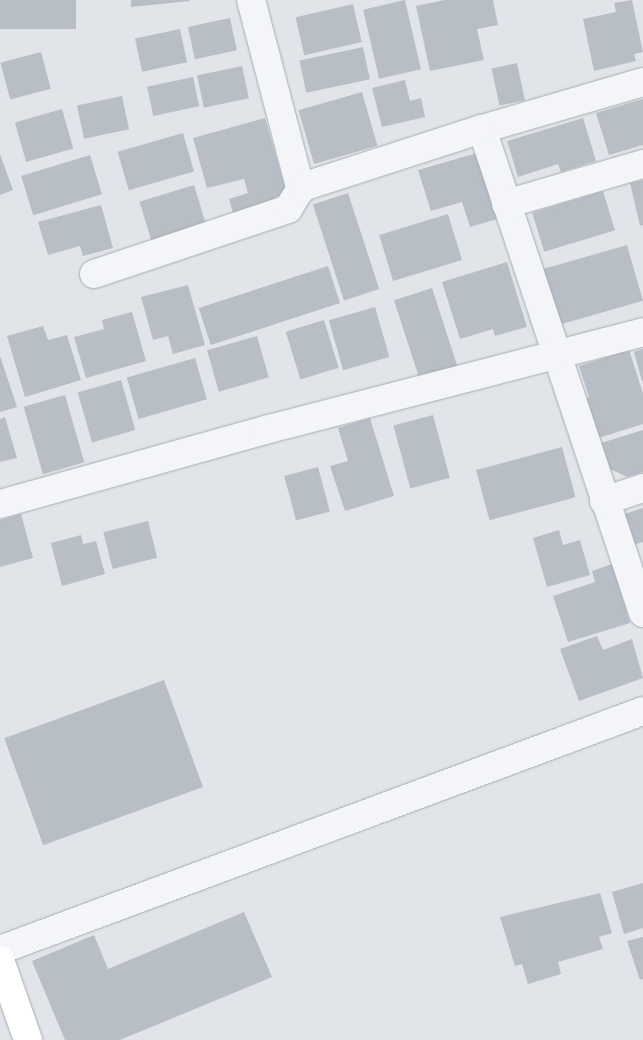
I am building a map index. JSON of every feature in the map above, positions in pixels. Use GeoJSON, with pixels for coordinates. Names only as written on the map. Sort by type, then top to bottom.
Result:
{"type":"FeatureCollection","features":[{"type":"Feature","properties":{"kind":"main road"},"geometry":{"type":"LineString","coordinates":[[0,960],[28,1040]]}},
{"type":"Feature","properties":{"kind":"street"},"geometry":{"type":"LineString","coordinates":[[251,0],[301,190]]}},
{"type":"Feature","properties":{"kind":"street"},"geometry":{"type":"LineString","coordinates":[[94,274],[288,209],[301,190],[482,129],[643,82]]}},
{"type":"Feature","properties":{"kind":"street"},"geometry":{"type":"LineString","coordinates":[[482,129],[554,355],[643,613]]}},
{"type":"Feature","properties":{"kind":"street"},"geometry":{"type":"LineString","coordinates":[[506,204],[643,164]]}},
{"type":"Feature","properties":{"kind":"street"},"geometry":{"type":"LineString","coordinates":[[0,504],[643,332]]}},
{"type":"Feature","properties":{"kind":"street"},"geometry":{"type":"LineString","coordinates":[[604,501],[643,488]]}},
{"type":"Feature","properties":{"kind":"street"},"geometry":{"type":"LineString","coordinates":[[0,950],[643,712]]}},
{"type":"Feature","properties":{"kind":"building"},"geometry":{"type":"Polygon","coordinates":[[[0,0],[76,0],[76,29],[0,29],[0,0]]]}},
{"type":"Feature","properties":{"kind":"building"},"geometry":{"type":"Polygon","coordinates":[[[131,0],[190,0],[190,1],[131,7],[131,0]]]}},
{"type":"Feature","properties":{"kind":"building"},"geometry":{"type":"Polygon","coordinates":[[[405,0],[421,69],[379,79],[363,10],[405,0]]]}},
{"type":"Feature","properties":{"kind":"building"},"geometry":{"type":"Polygon","coordinates":[[[445,0],[493,0],[498,25],[477,29],[484,60],[430,71],[416,6],[445,0]]]}},
{"type":"Feature","properties":{"kind":"building"},"geometry":{"type":"Polygon","coordinates":[[[632,0],[643,52],[634,54],[636,61],[594,71],[583,19],[616,12],[614,3],[632,0]]]}},
{"type":"Feature","properties":{"kind":"building"},"geometry":{"type":"Polygon","coordinates":[[[353,4],[362,42],[304,55],[296,17],[353,4]]]}},
{"type":"Feature","properties":{"kind":"building"},"geometry":{"type":"Polygon","coordinates":[[[230,18],[237,50],[195,59],[188,27],[230,18]]]}},
{"type":"Feature","properties":{"kind":"building"},"geometry":{"type":"Polygon","coordinates":[[[180,29],[187,62],[142,72],[135,39],[180,29]]]}},
{"type":"Feature","properties":{"kind":"building"},"geometry":{"type":"Polygon","coordinates":[[[363,47],[370,79],[306,93],[299,61],[363,47]]]}},
{"type":"Feature","properties":{"kind":"building"},"geometry":{"type":"Polygon","coordinates":[[[41,52],[51,89],[10,100],[0,63],[41,52]]]}},
{"type":"Feature","properties":{"kind":"building"},"geometry":{"type":"Polygon","coordinates":[[[517,63],[525,100],[499,106],[492,68],[517,63]]]}},
{"type":"Feature","properties":{"kind":"building"},"geometry":{"type":"Polygon","coordinates":[[[242,66],[249,98],[204,108],[197,76],[242,66]]]}},
{"type":"Feature","properties":{"kind":"building"},"geometry":{"type":"Polygon","coordinates":[[[193,77],[199,106],[153,116],[147,87],[193,77]]]}},
{"type":"Feature","properties":{"kind":"building"},"geometry":{"type":"Polygon","coordinates":[[[405,80],[410,101],[421,98],[425,117],[382,127],[372,88],[405,80]]]}},
{"type":"Feature","properties":{"kind":"building"},"geometry":{"type":"Polygon","coordinates":[[[362,92],[377,146],[314,164],[299,110],[362,92]]]}},
{"type":"Feature","properties":{"kind":"building"},"geometry":{"type":"Polygon","coordinates":[[[122,96],[129,129],[84,139],[77,106],[122,96]]]}},
{"type":"Feature","properties":{"kind":"building"},"geometry":{"type":"Polygon","coordinates":[[[643,99],[643,145],[609,155],[596,113],[643,99]]]}},
{"type":"Feature","properties":{"kind":"building"},"geometry":{"type":"Polygon","coordinates":[[[62,109],[73,148],[26,162],[15,123],[62,109]]]}},
{"type":"Feature","properties":{"kind":"building"},"geometry":{"type":"Polygon","coordinates":[[[265,118],[287,194],[275,197],[277,204],[234,217],[229,199],[248,193],[244,179],[207,188],[193,138],[265,118]]]}},
{"type":"Feature","properties":{"kind":"building"},"geometry":{"type":"Polygon","coordinates":[[[583,118],[596,161],[561,172],[558,164],[518,177],[507,141],[583,118]]]}},
{"type":"Feature","properties":{"kind":"building"},"geometry":{"type":"Polygon","coordinates":[[[183,133],[194,171],[129,190],[118,152],[183,133]]]}},
{"type":"Feature","properties":{"kind":"building"},"geometry":{"type":"Polygon","coordinates":[[[477,153],[497,219],[470,227],[462,202],[431,211],[418,170],[477,153]]]}},
{"type":"Feature","properties":{"kind":"building"},"geometry":{"type":"Polygon","coordinates":[[[0,154],[13,190],[0,195],[0,154]]]}},
{"type":"Feature","properties":{"kind":"building"},"geometry":{"type":"Polygon","coordinates":[[[90,155],[102,194],[33,215],[21,176],[90,155]]]}},
{"type":"Feature","properties":{"kind":"building"},"geometry":{"type":"Polygon","coordinates":[[[643,180],[643,225],[640,226],[630,183],[643,180]]]}},
{"type":"Feature","properties":{"kind":"building"},"geometry":{"type":"Polygon","coordinates":[[[194,185],[208,230],[153,247],[139,202],[194,185]]]}},
{"type":"Feature","properties":{"kind":"building"},"geometry":{"type":"Polygon","coordinates":[[[603,191],[615,230],[544,252],[532,213],[603,191]]]}},
{"type":"Feature","properties":{"kind":"building"},"geometry":{"type":"Polygon","coordinates":[[[348,193],[379,289],[344,300],[313,204],[348,193]]]}},
{"type":"Feature","properties":{"kind":"building"},"geometry":{"type":"Polygon","coordinates":[[[101,205],[113,248],[83,256],[80,246],[48,255],[38,222],[101,205]]]}},
{"type":"Feature","properties":{"kind":"building"},"geometry":{"type":"Polygon","coordinates":[[[448,214],[462,260],[393,281],[379,235],[448,214]]]}},
{"type":"Feature","properties":{"kind":"building"},"geometry":{"type":"Polygon","coordinates":[[[627,245],[643,301],[557,325],[541,270],[627,245]]]}},
{"type":"Feature","properties":{"kind":"building"},"geometry":{"type":"Polygon","coordinates":[[[507,262],[527,327],[495,336],[493,329],[460,339],[442,282],[507,262]]]}},
{"type":"Feature","properties":{"kind":"building"},"geometry":{"type":"Polygon","coordinates":[[[328,266],[340,303],[211,345],[199,308],[328,266]]]}},
{"type":"Feature","properties":{"kind":"building"},"geometry":{"type":"Polygon","coordinates":[[[188,285],[205,345],[173,354],[168,336],[153,340],[141,297],[188,285]]]}},
{"type":"Feature","properties":{"kind":"building"},"geometry":{"type":"Polygon","coordinates":[[[432,288],[457,366],[419,378],[394,300],[432,288]]]}},
{"type":"Feature","properties":{"kind":"building"},"geometry":{"type":"Polygon","coordinates":[[[375,307],[389,357],[343,370],[329,320],[375,307]]]}},
{"type":"Feature","properties":{"kind":"building"},"geometry":{"type":"Polygon","coordinates":[[[132,312],[146,361],[86,378],[74,337],[104,329],[102,320],[132,312]]]}},
{"type":"Feature","properties":{"kind":"building"},"geometry":{"type":"Polygon","coordinates":[[[324,320],[339,368],[300,380],[286,332],[324,320]]]}},
{"type":"Feature","properties":{"kind":"building"},"geometry":{"type":"Polygon","coordinates":[[[43,326],[48,340],[67,335],[81,380],[25,397],[7,336],[43,326]]]}},
{"type":"Feature","properties":{"kind":"building"},"geometry":{"type":"Polygon","coordinates":[[[257,336],[269,377],[219,392],[207,350],[257,336]]]}},
{"type":"Feature","properties":{"kind":"building"},"geometry":{"type":"Polygon","coordinates":[[[643,349],[643,381],[642,381],[634,352],[643,349]]]}},
{"type":"Feature","properties":{"kind":"building"},"geometry":{"type":"Polygon","coordinates":[[[629,350],[643,393],[643,424],[592,440],[579,400],[589,397],[579,366],[629,350]]]}},
{"type":"Feature","properties":{"kind":"building"},"geometry":{"type":"Polygon","coordinates":[[[0,356],[17,407],[0,412],[0,356]]]}},
{"type":"Feature","properties":{"kind":"building"},"geometry":{"type":"Polygon","coordinates":[[[195,358],[207,399],[139,419],[127,378],[195,358]]]}},
{"type":"Feature","properties":{"kind":"building"},"geometry":{"type":"Polygon","coordinates":[[[121,380],[135,430],[92,442],[78,392],[121,380]]]}},
{"type":"Feature","properties":{"kind":"building"},"geometry":{"type":"Polygon","coordinates":[[[65,395],[84,462],[43,474],[24,407],[65,395]]]}},
{"type":"Feature","properties":{"kind":"building"},"geometry":{"type":"Polygon","coordinates":[[[433,415],[450,478],[410,488],[393,426],[433,415]]]}},
{"type":"Feature","properties":{"kind":"building"},"geometry":{"type":"Polygon","coordinates":[[[5,417],[17,458],[0,462],[0,419],[5,417]]]}},
{"type":"Feature","properties":{"kind":"building"},"geometry":{"type":"Polygon","coordinates":[[[370,418],[394,496],[345,511],[330,466],[348,461],[338,428],[370,418]]]}},
{"type":"Feature","properties":{"kind":"building"},"geometry":{"type":"Polygon","coordinates":[[[643,430],[643,472],[627,477],[610,469],[601,443],[643,430]]]}},
{"type":"Feature","properties":{"kind":"building"},"geometry":{"type":"Polygon","coordinates":[[[562,447],[575,497],[489,520],[476,470],[562,447]]]}},
{"type":"Feature","properties":{"kind":"building"},"geometry":{"type":"Polygon","coordinates":[[[318,467],[330,511],[296,520],[284,476],[318,467]]]}},
{"type":"Feature","properties":{"kind":"building"},"geometry":{"type":"Polygon","coordinates":[[[643,508],[643,542],[633,545],[624,514],[643,508]]]}},
{"type":"Feature","properties":{"kind":"building"},"geometry":{"type":"Polygon","coordinates":[[[21,514],[33,558],[0,567],[0,520],[21,514]]]}},
{"type":"Feature","properties":{"kind":"building"},"geometry":{"type":"Polygon","coordinates":[[[148,521],[157,558],[113,569],[103,532],[148,521]]]}},
{"type":"Feature","properties":{"kind":"building"},"geometry":{"type":"Polygon","coordinates":[[[559,530],[563,545],[580,540],[590,575],[547,587],[533,538],[559,530]]]}},
{"type":"Feature","properties":{"kind":"building"},"geometry":{"type":"Polygon","coordinates":[[[81,535],[83,544],[96,541],[105,574],[62,586],[51,543],[81,535]]]}},
{"type":"Feature","properties":{"kind":"building"},"geometry":{"type":"Polygon","coordinates":[[[612,564],[630,623],[568,642],[553,596],[595,582],[592,571],[612,564]]]}},
{"type":"Feature","properties":{"kind":"building"},"geometry":{"type":"Polygon","coordinates":[[[597,636],[603,650],[632,639],[643,678],[579,701],[560,649],[597,636]]]}},
{"type":"Feature","properties":{"kind":"building"},"geometry":{"type":"Polygon","coordinates":[[[164,680],[203,787],[43,845],[4,738],[164,680]]]}},
{"type":"Feature","properties":{"kind":"building"},"geometry":{"type":"Polygon","coordinates":[[[643,883],[643,928],[624,934],[612,892],[643,883]]]}},
{"type":"Feature","properties":{"kind":"building"},"geometry":{"type":"Polygon","coordinates":[[[600,893],[612,933],[599,937],[603,949],[558,962],[561,974],[528,984],[522,964],[515,966],[500,917],[600,893]]]}},
{"type":"Feature","properties":{"kind":"building"},"geometry":{"type":"Polygon","coordinates":[[[244,912],[272,977],[120,1040],[65,1040],[32,961],[94,935],[108,969],[244,912]]]}},
{"type":"Feature","properties":{"kind":"building"},"geometry":{"type":"Polygon","coordinates":[[[643,937],[643,979],[640,980],[627,941],[643,937]]]}}]}
